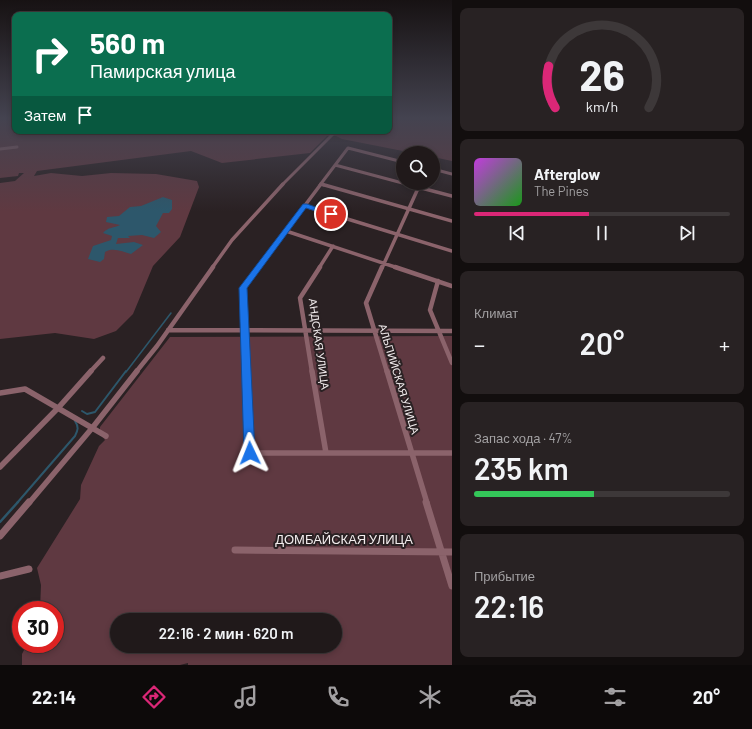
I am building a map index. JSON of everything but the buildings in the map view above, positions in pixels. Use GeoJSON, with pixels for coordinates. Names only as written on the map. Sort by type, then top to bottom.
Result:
{"type":"FeatureCollection","features":[{"type":"Feature","properties":{"kind":"street"},"geometry":{"type":"LineString","coordinates":[[0,536],[93,427],[168,330],[232,240],[278,189],[318,149]]}},
{"type":"Feature","properties":{"kind":"street"},"geometry":{"type":"LineString","coordinates":[[347,149],[243,288],[246,330],[250,453],[452,453]]}},
{"type":"Feature","properties":{"kind":"street"},"geometry":{"type":"LineString","coordinates":[[352,149],[396,160]]}},
{"type":"Feature","properties":{"kind":"street"},"geometry":{"type":"LineString","coordinates":[[335,165],[396,180]]}},
{"type":"Feature","properties":{"kind":"street"},"geometry":{"type":"LineString","coordinates":[[440,171],[452,174]]}},
{"type":"Feature","properties":{"kind":"street"},"geometry":{"type":"LineString","coordinates":[[320,184],[452,222]]}},
{"type":"Feature","properties":{"kind":"street","name":"АЛЬПИЙСКАЯ УЛИЦА"},"geometry":{"type":"LineString","coordinates":[[417,190],[366,303],[452,586]]}},
{"type":"Feature","properties":{"kind":"street"},"geometry":{"type":"LineString","coordinates":[[434,190],[452,196]]}},
{"type":"Feature","properties":{"kind":"street"},"geometry":{"type":"LineString","coordinates":[[305,206],[452,251]]}},
{"type":"Feature","properties":{"kind":"street"},"geometry":{"type":"LineString","coordinates":[[286,231],[452,286]]}},
{"type":"Feature","properties":{"kind":"street","name":"АНДСКАЯ УЛИЦА"},"geometry":{"type":"LineString","coordinates":[[326,453],[300,298],[333,246]]}},
{"type":"Feature","properties":{"kind":"street"},"geometry":{"type":"LineString","coordinates":[[438,281],[430,310],[452,363]]}},
{"type":"Feature","properties":{"kind":"street"},"geometry":{"type":"LineString","coordinates":[[168,330],[452,331]]}},
{"type":"Feature","properties":{"kind":"street"},"geometry":{"type":"LineString","coordinates":[[0,468],[102,358]]}},
{"type":"Feature","properties":{"kind":"street"},"geometry":{"type":"LineString","coordinates":[[0,393],[25,389],[93,427],[106,436]]}},
{"type":"Feature","properties":{"kind":"street","name":"ДОМБАЙСКАЯ УЛИЦА"},"geometry":{"type":"LineString","coordinates":[[235,550],[452,552]]}},
{"type":"Feature","properties":{"kind":"street"},"geometry":{"type":"LineString","coordinates":[[0,576],[29,569]]}},
{"type":"Feature","properties":{"kind":"shaded area"},"geometry":{"type":"Polygon","coordinates":[[[0,149],[314,149],[310,153],[222,163],[191,151],[37,171],[34,176],[51,173],[82,176],[111,173],[156,174],[197,181],[199,187],[180,237],[153,266],[133,314],[116,331],[94,339],[55,333],[0,339],[0,183],[15,181],[24,173],[19,173],[18,176],[0,178],[0,149]]]}},
{"type":"Feature","properties":{"kind":"shaded area"},"geometry":{"type":"Polygon","coordinates":[[[440,149],[452,149],[452,161],[440,158],[440,149]]]}},
{"type":"Feature","properties":{"kind":"shaded area"},"geometry":{"type":"Polygon","coordinates":[[[452,336],[452,665],[188,665],[188,663],[180,665],[22,665],[22,653],[64,653],[64,601],[40,601],[41,585],[37,568],[80,499],[81,485],[99,446],[105,440],[100,434],[100,427],[170,337],[452,336]]]}},
{"type":"Feature","properties":{"kind":"water"},"geometry":{"type":"Polygon","coordinates":[[[163,197],[172,200],[172,209],[169,213],[163,213],[156,226],[161,232],[154,238],[142,235],[128,236],[130,238],[118,238],[116,244],[134,242],[143,245],[131,254],[118,250],[105,252],[104,259],[100,262],[88,259],[93,246],[111,240],[112,236],[103,233],[120,225],[106,222],[107,217],[119,216],[130,207],[141,206],[163,197]]]}},
{"type":"Feature","properties":{"kind":"waterway"},"geometry":{"type":"LineString","coordinates":[[126,372],[171,313]]}},
{"type":"Feature","properties":{"kind":"waterway"},"geometry":{"type":"LineString","coordinates":[[82,411],[87,414],[95,412],[126,371]]}},
{"type":"Feature","properties":{"kind":"waterway"},"geometry":{"type":"LineString","coordinates":[[17,503],[75,436],[78,428],[75,421]]}},
{"type":"Feature","properties":{"kind":"waterway"},"geometry":{"type":"LineString","coordinates":[[0,522],[18,502]]}},
{"type":"Feature","properties":{"kind":"route"},"geometry":{"type":"LineString","coordinates":[[250,453],[246,330],[243,288],[305,206],[331,214]]}}]}
